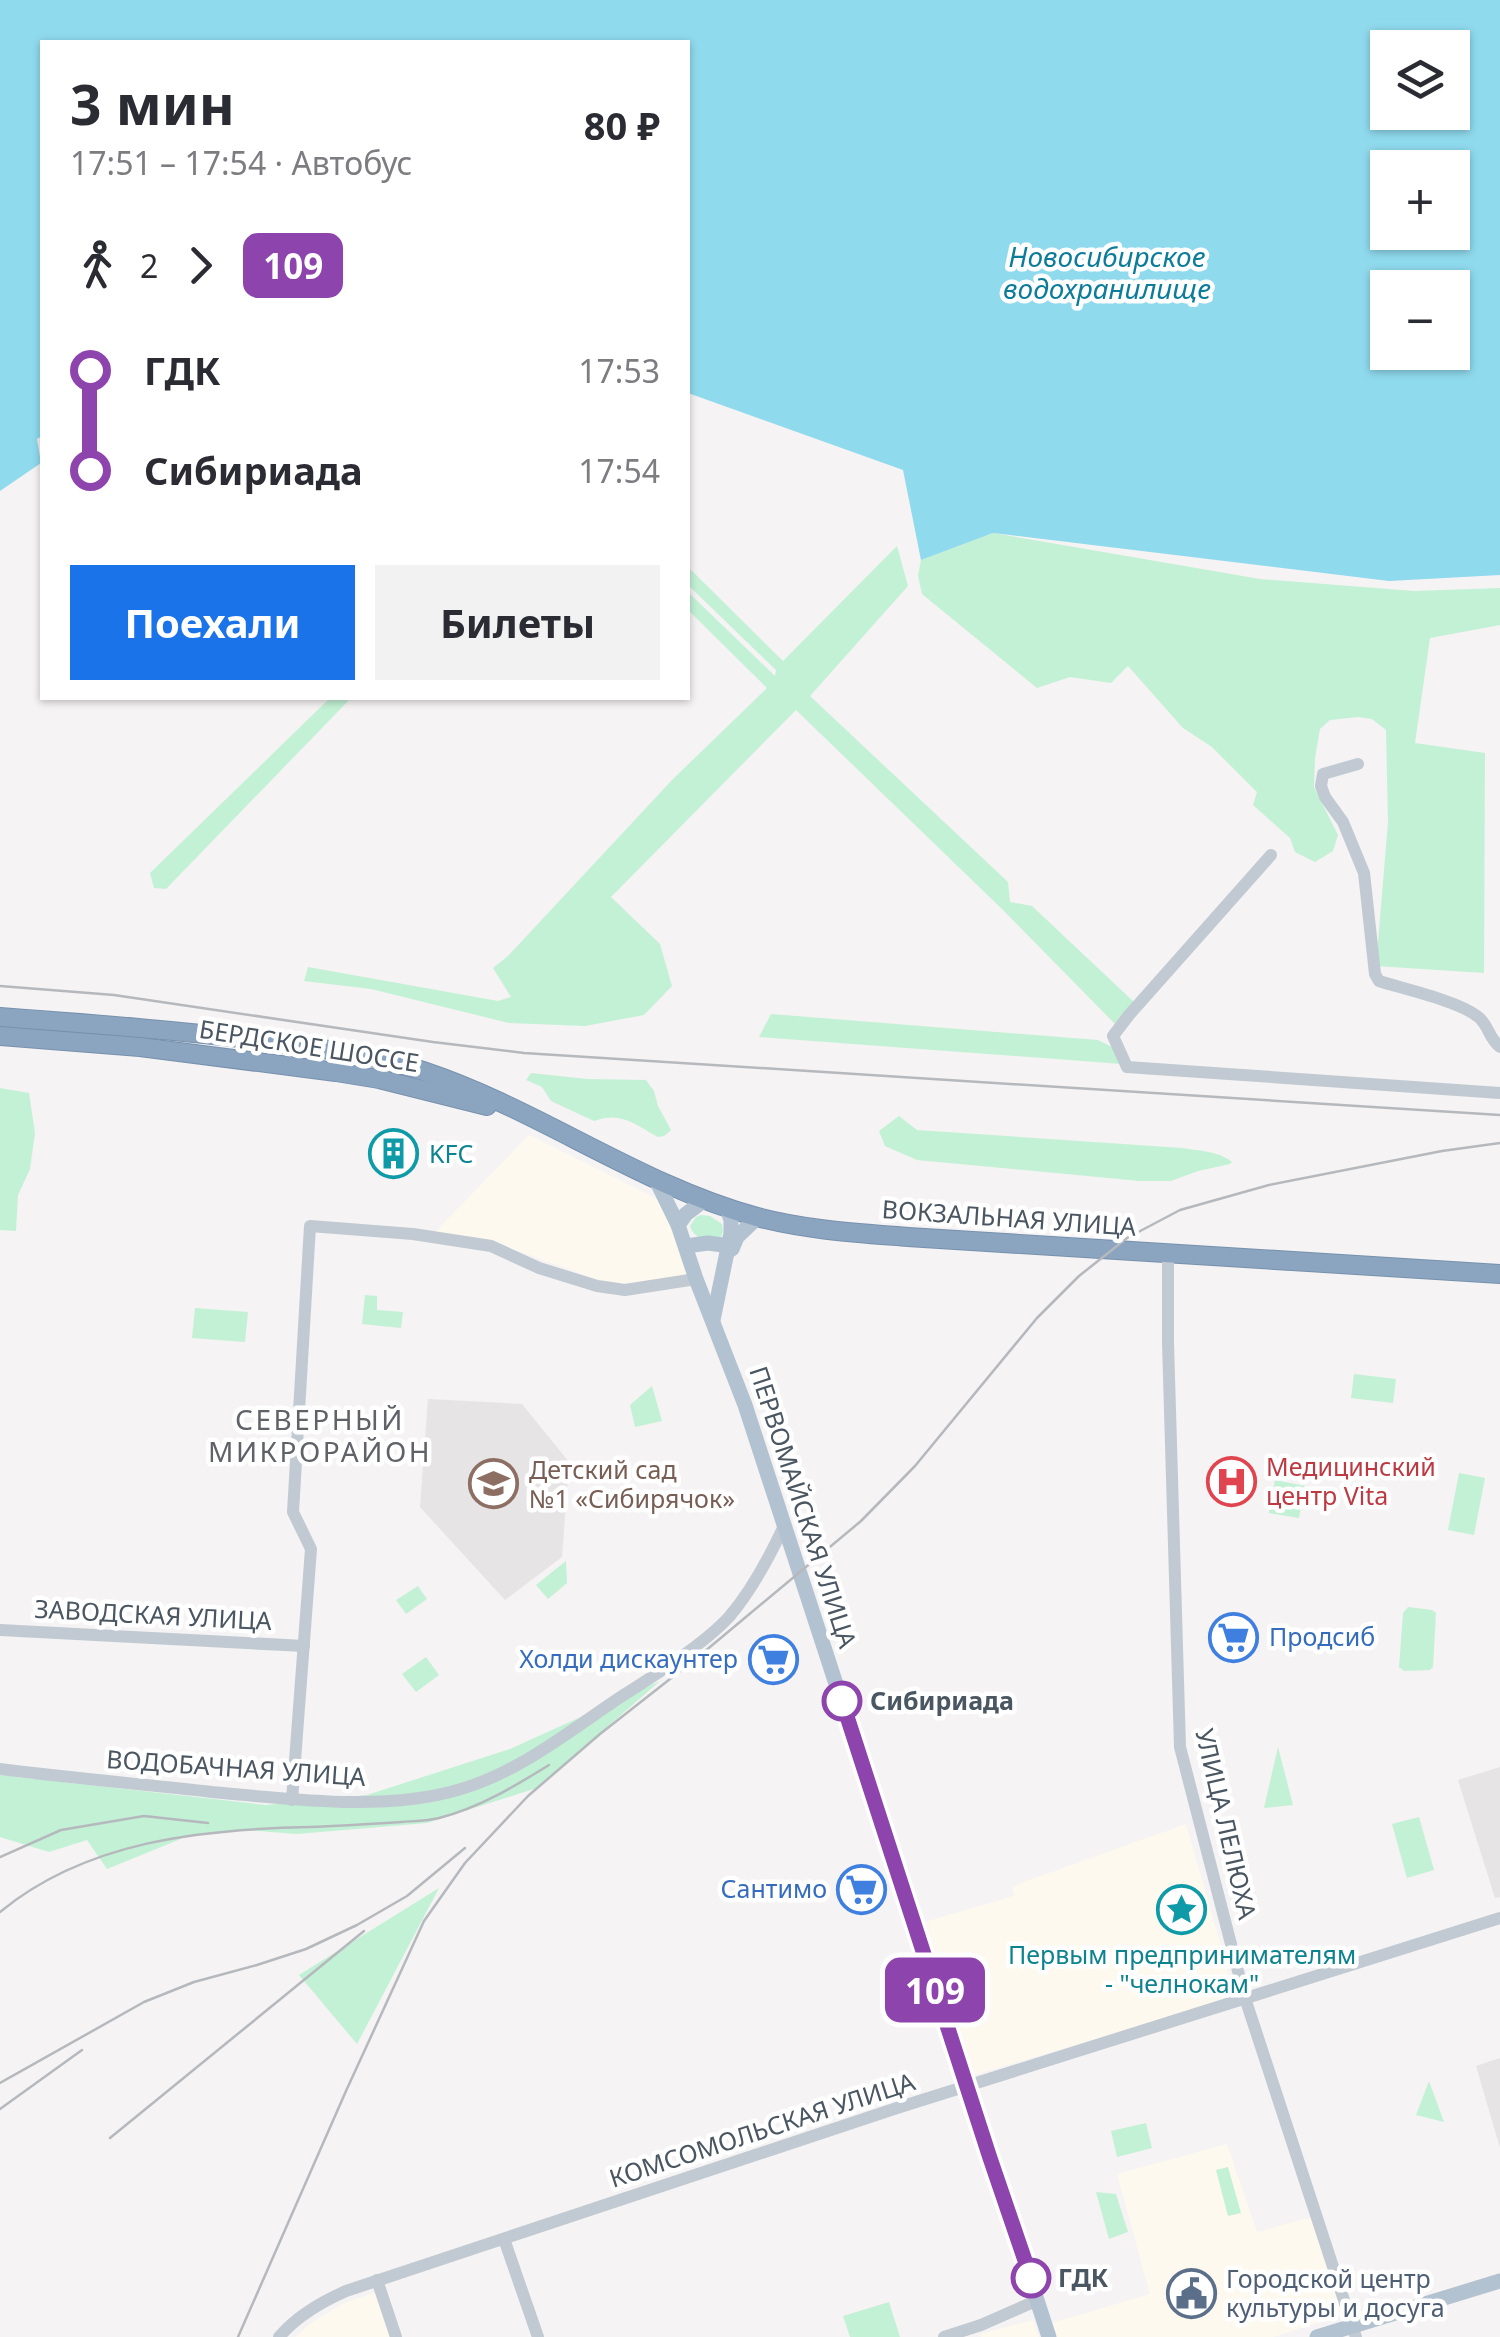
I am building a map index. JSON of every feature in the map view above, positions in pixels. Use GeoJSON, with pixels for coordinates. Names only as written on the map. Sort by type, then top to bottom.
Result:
{"type":"FeatureCollection","features":[{"type":"Feature","properties":{"kind":"highway","name":"БЕРДСКОЕ ШОССЕ"},"geometry":{"type":"LineString","coordinates":[[0,1017],[221,1036],[382,1059],[461,1085],[536,1120]]}},
{"type":"Feature","properties":{"kind":"highway","name":"БЕРДСКОЕ ШОССЕ"},"geometry":{"type":"LineString","coordinates":[[0,1036],[140,1047],[336,1072],[415,1087],[536,1120]]}},
{"type":"Feature","properties":{"kind":"highway","name":"ВОКЗАЛЬНАЯ УЛИЦА"},"geometry":{"type":"LineString","coordinates":[[536,1120],[706,1199],[758,1217],[811,1228],[1500,1274]]}},
{"type":"Feature","properties":{"kind":"main road","name":"ПЕРВОМАЙСКАЯ УЛИЦА"},"geometry":{"type":"LineString","coordinates":[[656,1178],[678,1225],[745,1405],[1049,2337]]}},
{"type":"Feature","properties":{"kind":"main road"},"geometry":{"type":"LineString","coordinates":[[678,1225],[706,1199]]}},
{"type":"Feature","properties":{"kind":"main road"},"geometry":{"type":"LineString","coordinates":[[713,1320],[730,1246],[731,1220],[726,1206]]}},
{"type":"Feature","properties":{"kind":"main road"},"geometry":{"type":"LineString","coordinates":[[724,1271],[736,1238],[758,1217]]}},
{"type":"Feature","properties":{"kind":"main road"},"geometry":{"type":"LineString","coordinates":[[686,1246],[730,1246]]}},
{"type":"Feature","properties":{"kind":"main road"},"geometry":{"type":"LineString","coordinates":[[1317,2337],[1354,2331],[1500,2280]]}},
{"type":"Feature","properties":{"kind":"street"},"geometry":{"type":"LineString","coordinates":[[1358,764],[1324,774],[1320,779],[1324,797],[1343,822],[1364,873],[1375,974],[1380,981],[1480,1017],[1493,1042],[1500,1047]]}},
{"type":"Feature","properties":{"kind":"street"},"geometry":{"type":"LineString","coordinates":[[1272,855],[1114,1036],[1127,1066],[1500,1093]]}},
{"type":"Feature","properties":{"kind":"street"},"geometry":{"type":"LineString","coordinates":[[292,1800],[311,1549],[293,1512],[310,1226],[413,1234],[491,1246],[539,1268],[596,1286],[625,1290],[696,1279]]}},
{"type":"Feature","properties":{"kind":"street","name":"УЛИЦА ЛЕЛЮХА"},"geometry":{"type":"LineString","coordinates":[[1168,1254],[1180,1747],[1245,1998],[1354,2331]]}},
{"type":"Feature","properties":{"kind":"street","name":"ВОДОБАЧНАЯ УЛИЦА"},"geometry":{"type":"LineString","coordinates":[[0,1769],[292,1800],[391,1801],[464,1788],[504,1772],[644,1682],[725,1620],[745,1598],[784,1526]]}},
{"type":"Feature","properties":{"kind":"street","name":"ЗАВОДСКАЯ УЛИЦА"},"geometry":{"type":"LineString","coordinates":[[0,1630],[304,1646]]}},
{"type":"Feature","properties":{"kind":"street","name":"КОМСОМОЛЬСКАЯ УЛИЦА"},"geometry":{"type":"LineString","coordinates":[[279,2337],[316,2306],[346,2290],[966,2086],[1500,1918]]}},
{"type":"Feature","properties":{"kind":"street"},"geometry":{"type":"LineString","coordinates":[[504,2239],[538,2337]]}},
{"type":"Feature","properties":{"kind":"street"},"geometry":{"type":"LineString","coordinates":[[377,2280],[396,2337]]}},
{"type":"Feature","properties":{"kind":"street"},"geometry":{"type":"LineString","coordinates":[[944,2337],[1038,2300]]}},
{"type":"Feature","properties":{"kind":"shaded area"},"geometry":{"type":"Polygon","coordinates":[[[529,1135],[665,1203],[691,1275],[624,1284],[596,1279],[482,1238],[435,1232],[529,1135]]]}},
{"type":"Feature","properties":{"kind":"shaded area","name":"Детский сад №1 «Сибирячок»"},"geometry":{"type":"Polygon","coordinates":[[[428,1399],[522,1404],[569,1462],[562,1557],[505,1600],[420,1507],[428,1399]]]}},
{"type":"Feature","properties":{"kind":"shaded area"},"geometry":{"type":"Polygon","coordinates":[[[1500,1767],[1500,1897],[1495,1898],[1458,1780],[1500,1767]]]}},
{"type":"Feature","properties":{"kind":"shaded area"},"geometry":{"type":"Polygon","coordinates":[[[1186,1824],[1236,1997],[971,2076],[921,1923],[1014,1896],[1012,1888],[1018,1884],[1186,1824]]]}},
{"type":"Feature","properties":{"kind":"shaded area"},"geometry":{"type":"Polygon","coordinates":[[[1500,2058],[1500,2148],[1476,2066],[1500,2058]]]}},
{"type":"Feature","properties":{"kind":"shaded area"},"geometry":{"type":"Polygon","coordinates":[[[1227,2144],[1257,2232],[1312,2217],[1344,2315],[1273,2337],[1056,2337],[1052,2323],[1150,2294],[1117,2174],[1227,2144]]]}},
{"type":"Feature","properties":{"kind":"shaded area"},"geometry":{"type":"Polygon","coordinates":[[[380,2291],[395,2337],[295,2337],[344,2303],[380,2291]]]}},
{"type":"Feature","properties":{"kind":"shaded area"},"geometry":{"type":"Polygon","coordinates":[[[1033,2320],[1039,2337],[980,2334],[1033,2320]]]}},
{"type":"Feature","properties":{"kind":"green space"},"geometry":{"type":"Polygon","coordinates":[[[993,533],[1260,579],[1414,591],[1500,588],[1500,625],[1430,638],[1415,743],[1485,753],[1484,973],[1376,966],[1388,822],[1386,730],[1372,719],[1358,717],[1330,720],[1320,729],[1314,787],[1338,835],[1333,851],[1315,862],[1295,852],[1290,838],[1253,805],[1257,792],[1212,747],[1183,728],[1128,666],[1111,683],[1070,677],[1037,688],[922,594],[918,576],[921,560],[993,533]]]}},
{"type":"Feature","properties":{"kind":"green space"},"geometry":{"type":"Polygon","coordinates":[[[897,546],[908,586],[810,696],[1008,882],[1010,902],[1032,906],[1135,1003],[1115,1024],[796,710],[611,897],[660,944],[672,986],[644,1015],[585,1026],[509,1023],[371,989],[304,981],[308,967],[498,1001],[511,997],[493,968],[672,780],[767,688],[690,612],[690,594],[775,676],[776,670],[690,587],[690,569],[783,661],[897,546]]]}},
{"type":"Feature","properties":{"kind":"green space"},"geometry":{"type":"Polygon","coordinates":[[[328,700],[349,700],[166,889],[154,888],[150,873],[328,700]]]}},
{"type":"Feature","properties":{"kind":"green space"},"geometry":{"type":"Polygon","coordinates":[[[771,1014],[1098,1040],[1122,1052],[1122,1064],[759,1037],[771,1014]]]}},
{"type":"Feature","properties":{"kind":"green space"},"geometry":{"type":"Polygon","coordinates":[[[531,1073],[646,1080],[671,1130],[658,1137],[620,1118],[594,1121],[551,1101],[542,1087],[526,1080],[531,1073]]]}},
{"type":"Feature","properties":{"kind":"green space"},"geometry":{"type":"Polygon","coordinates":[[[0,1088],[29,1093],[35,1133],[30,1169],[18,1195],[16,1231],[0,1230],[0,1088]]]}},
{"type":"Feature","properties":{"kind":"green space"},"geometry":{"type":"Polygon","coordinates":[[[899,1116],[917,1130],[1182,1148],[1215,1154],[1232,1162],[1171,1181],[1140,1181],[917,1160],[885,1146],[879,1131],[899,1116]]]}},
{"type":"Feature","properties":{"kind":"green space"},"geometry":{"type":"Polygon","coordinates":[[[701,1215],[722,1224],[720,1239],[695,1234],[690,1226],[701,1215]]]}},
{"type":"Feature","properties":{"kind":"green space"},"geometry":{"type":"Polygon","coordinates":[[[365,1295],[377,1296],[377,1310],[403,1312],[401,1328],[362,1324],[365,1295]]]}},
{"type":"Feature","properties":{"kind":"green space"},"geometry":{"type":"Polygon","coordinates":[[[195,1308],[248,1312],[245,1342],[192,1338],[195,1308]]]}},
{"type":"Feature","properties":{"kind":"green space"},"geometry":{"type":"Polygon","coordinates":[[[1354,1374],[1396,1379],[1393,1403],[1351,1398],[1354,1374]]]}},
{"type":"Feature","properties":{"kind":"green space"},"geometry":{"type":"Polygon","coordinates":[[[652,1386],[662,1421],[635,1427],[630,1405],[652,1386]]]}},
{"type":"Feature","properties":{"kind":"green space"},"geometry":{"type":"Polygon","coordinates":[[[1459,1473],[1485,1478],[1474,1535],[1448,1530],[1459,1473]]]}},
{"type":"Feature","properties":{"kind":"green space"},"geometry":{"type":"Polygon","coordinates":[[[1275,1480],[1305,1486],[1299,1518],[1269,1513],[1275,1480]]]}},
{"type":"Feature","properties":{"kind":"green space"},"geometry":{"type":"Polygon","coordinates":[[[566,1561],[567,1583],[548,1599],[536,1585],[566,1561]]]}},
{"type":"Feature","properties":{"kind":"green space"},"geometry":{"type":"Polygon","coordinates":[[[418,1586],[427,1599],[406,1614],[396,1600],[418,1586]]]}},
{"type":"Feature","properties":{"kind":"green space"},"geometry":{"type":"Polygon","coordinates":[[[1408,1607],[1436,1613],[1430,1670],[1404,1671],[1399,1667],[1403,1613],[1408,1607]]]}},
{"type":"Feature","properties":{"kind":"green space"},"geometry":{"type":"Polygon","coordinates":[[[426,1657],[439,1675],[416,1692],[402,1674],[426,1657]]]}},
{"type":"Feature","properties":{"kind":"green space"},"geometry":{"type":"Polygon","coordinates":[[[660,1681],[537,1788],[427,1823],[297,1834],[246,1830],[188,1836],[107,1869],[87,1840],[49,1852],[0,1837],[0,1775],[266,1805],[367,1795],[510,1749],[660,1681]]]}},
{"type":"Feature","properties":{"kind":"green space"},"geometry":{"type":"Polygon","coordinates":[[[1278,1747],[1293,1805],[1264,1808],[1278,1747]]]}},
{"type":"Feature","properties":{"kind":"green space"},"geometry":{"type":"Polygon","coordinates":[[[1419,1817],[1434,1870],[1407,1878],[1392,1824],[1419,1817]]]}},
{"type":"Feature","properties":{"kind":"green space"},"geometry":{"type":"Polygon","coordinates":[[[439,1888],[357,2044],[299,1975],[439,1888]]]}},
{"type":"Feature","properties":{"kind":"green space"},"geometry":{"type":"Polygon","coordinates":[[[1429,2081],[1444,2122],[1416,2115],[1429,2081]]]}},
{"type":"Feature","properties":{"kind":"green space"},"geometry":{"type":"Polygon","coordinates":[[[1146,2123],[1152,2148],[1117,2157],[1111,2131],[1146,2123]]]}},
{"type":"Feature","properties":{"kind":"green space"},"geometry":{"type":"Polygon","coordinates":[[[1228,2167],[1241,2213],[1228,2216],[1216,2170],[1228,2167]]]}},
{"type":"Feature","properties":{"kind":"green space"},"geometry":{"type":"Polygon","coordinates":[[[1096,2192],[1116,2194],[1128,2232],[1109,2239],[1096,2192]]]}},
{"type":"Feature","properties":{"kind":"green space"},"geometry":{"type":"Polygon","coordinates":[[[889,2302],[900,2337],[850,2337],[843,2316],[889,2302]]]}},
{"type":"Feature","properties":{"kind":"water","name":"Новосибирское водохранилище"},"geometry":{"type":"Polygon","coordinates":[[[0,0],[1500,0],[1500,575],[1389,581],[993,533],[921,560],[903,470],[690,394],[690,40],[40,40],[40,464],[0,491],[0,0]]]}},
{"type":"Feature","properties":{"kind":"railway"},"geometry":{"type":"LineString","coordinates":[[0,986],[114,995],[524,1053],[1500,1115]]}},
{"type":"Feature","properties":{"kind":"railway"},"geometry":{"type":"LineString","coordinates":[[238,2337],[424,1921],[465,1863],[528,1796],[861,1521],[915,1466],[1037,1318],[1079,1276],[1127,1238],[1180,1210],[1269,1185],[1500,1143]]}},
{"type":"Feature","properties":{"kind":"railway"},"geometry":{"type":"LineString","coordinates":[[0,1912],[34,1888],[107,1854],[228,1831],[435,1819],[482,1802],[549,1765]]}},
{"type":"Feature","properties":{"kind":"railway"},"geometry":{"type":"LineString","coordinates":[[0,1857],[61,1830],[144,1816],[208,1823]]}},
{"type":"Feature","properties":{"kind":"railway"},"geometry":{"type":"LineString","coordinates":[[0,2083],[144,2002],[194,1982],[306,1949],[357,1925],[407,1896],[465,1848]]}},
{"type":"Feature","properties":{"kind":"railway"},"geometry":{"type":"LineString","coordinates":[[110,2138],[364,1931]]}},
{"type":"Feature","properties":{"kind":"railway"},"geometry":{"type":"LineString","coordinates":[[0,2109],[82,2050]]}},
{"type":"Feature","properties":{"kind":"bus line","name":"109"},"geometry":{"type":"LineString","coordinates":[[842,1701],[1031,2278]]}},
{"type":"Feature","properties":{"kind":"place","name":"KFC"},"geometry":{"type":"Point","coordinates":[394,1154]}},
{"type":"Feature","properties":{"kind":"place","name":"Медицинский центр Vita"},"geometry":{"type":"Point","coordinates":[1231,1481]}},
{"type":"Feature","properties":{"kind":"place","name":"Детский сад №1 «Сибирячок»"},"geometry":{"type":"Point","coordinates":[494,1484]}},
{"type":"Feature","properties":{"kind":"place","name":"Продсиб"},"geometry":{"type":"Point","coordinates":[1234,1637]}},
{"type":"Feature","properties":{"kind":"place","name":"Холди дискаунтер"},"geometry":{"type":"Point","coordinates":[773,1659]}},
{"type":"Feature","properties":{"kind":"place","name":"Сибириада"},"geometry":{"type":"Point","coordinates":[842,1701]}},
{"type":"Feature","properties":{"kind":"place","name":"Сантимо"},"geometry":{"type":"Point","coordinates":[862,1889]}},
{"type":"Feature","properties":{"kind":"place","name":"Первым предпринимателям - \"челнокам\""},"geometry":{"type":"Point","coordinates":[1182,1909]}},
{"type":"Feature","properties":{"kind":"place","name":"ГДК"},"geometry":{"type":"Point","coordinates":[1031,2278]}},
{"type":"Feature","properties":{"kind":"place","name":"Городской центр культуры и досуга"},"geometry":{"type":"Point","coordinates":[1191,2293]}},
{"type":"Feature","properties":{"kind":"district","name":"СЕВЕРНЫЙ МИКРОРАЙОН"},"geometry":{"type":"Point","coordinates":[320,1436]}}]}
